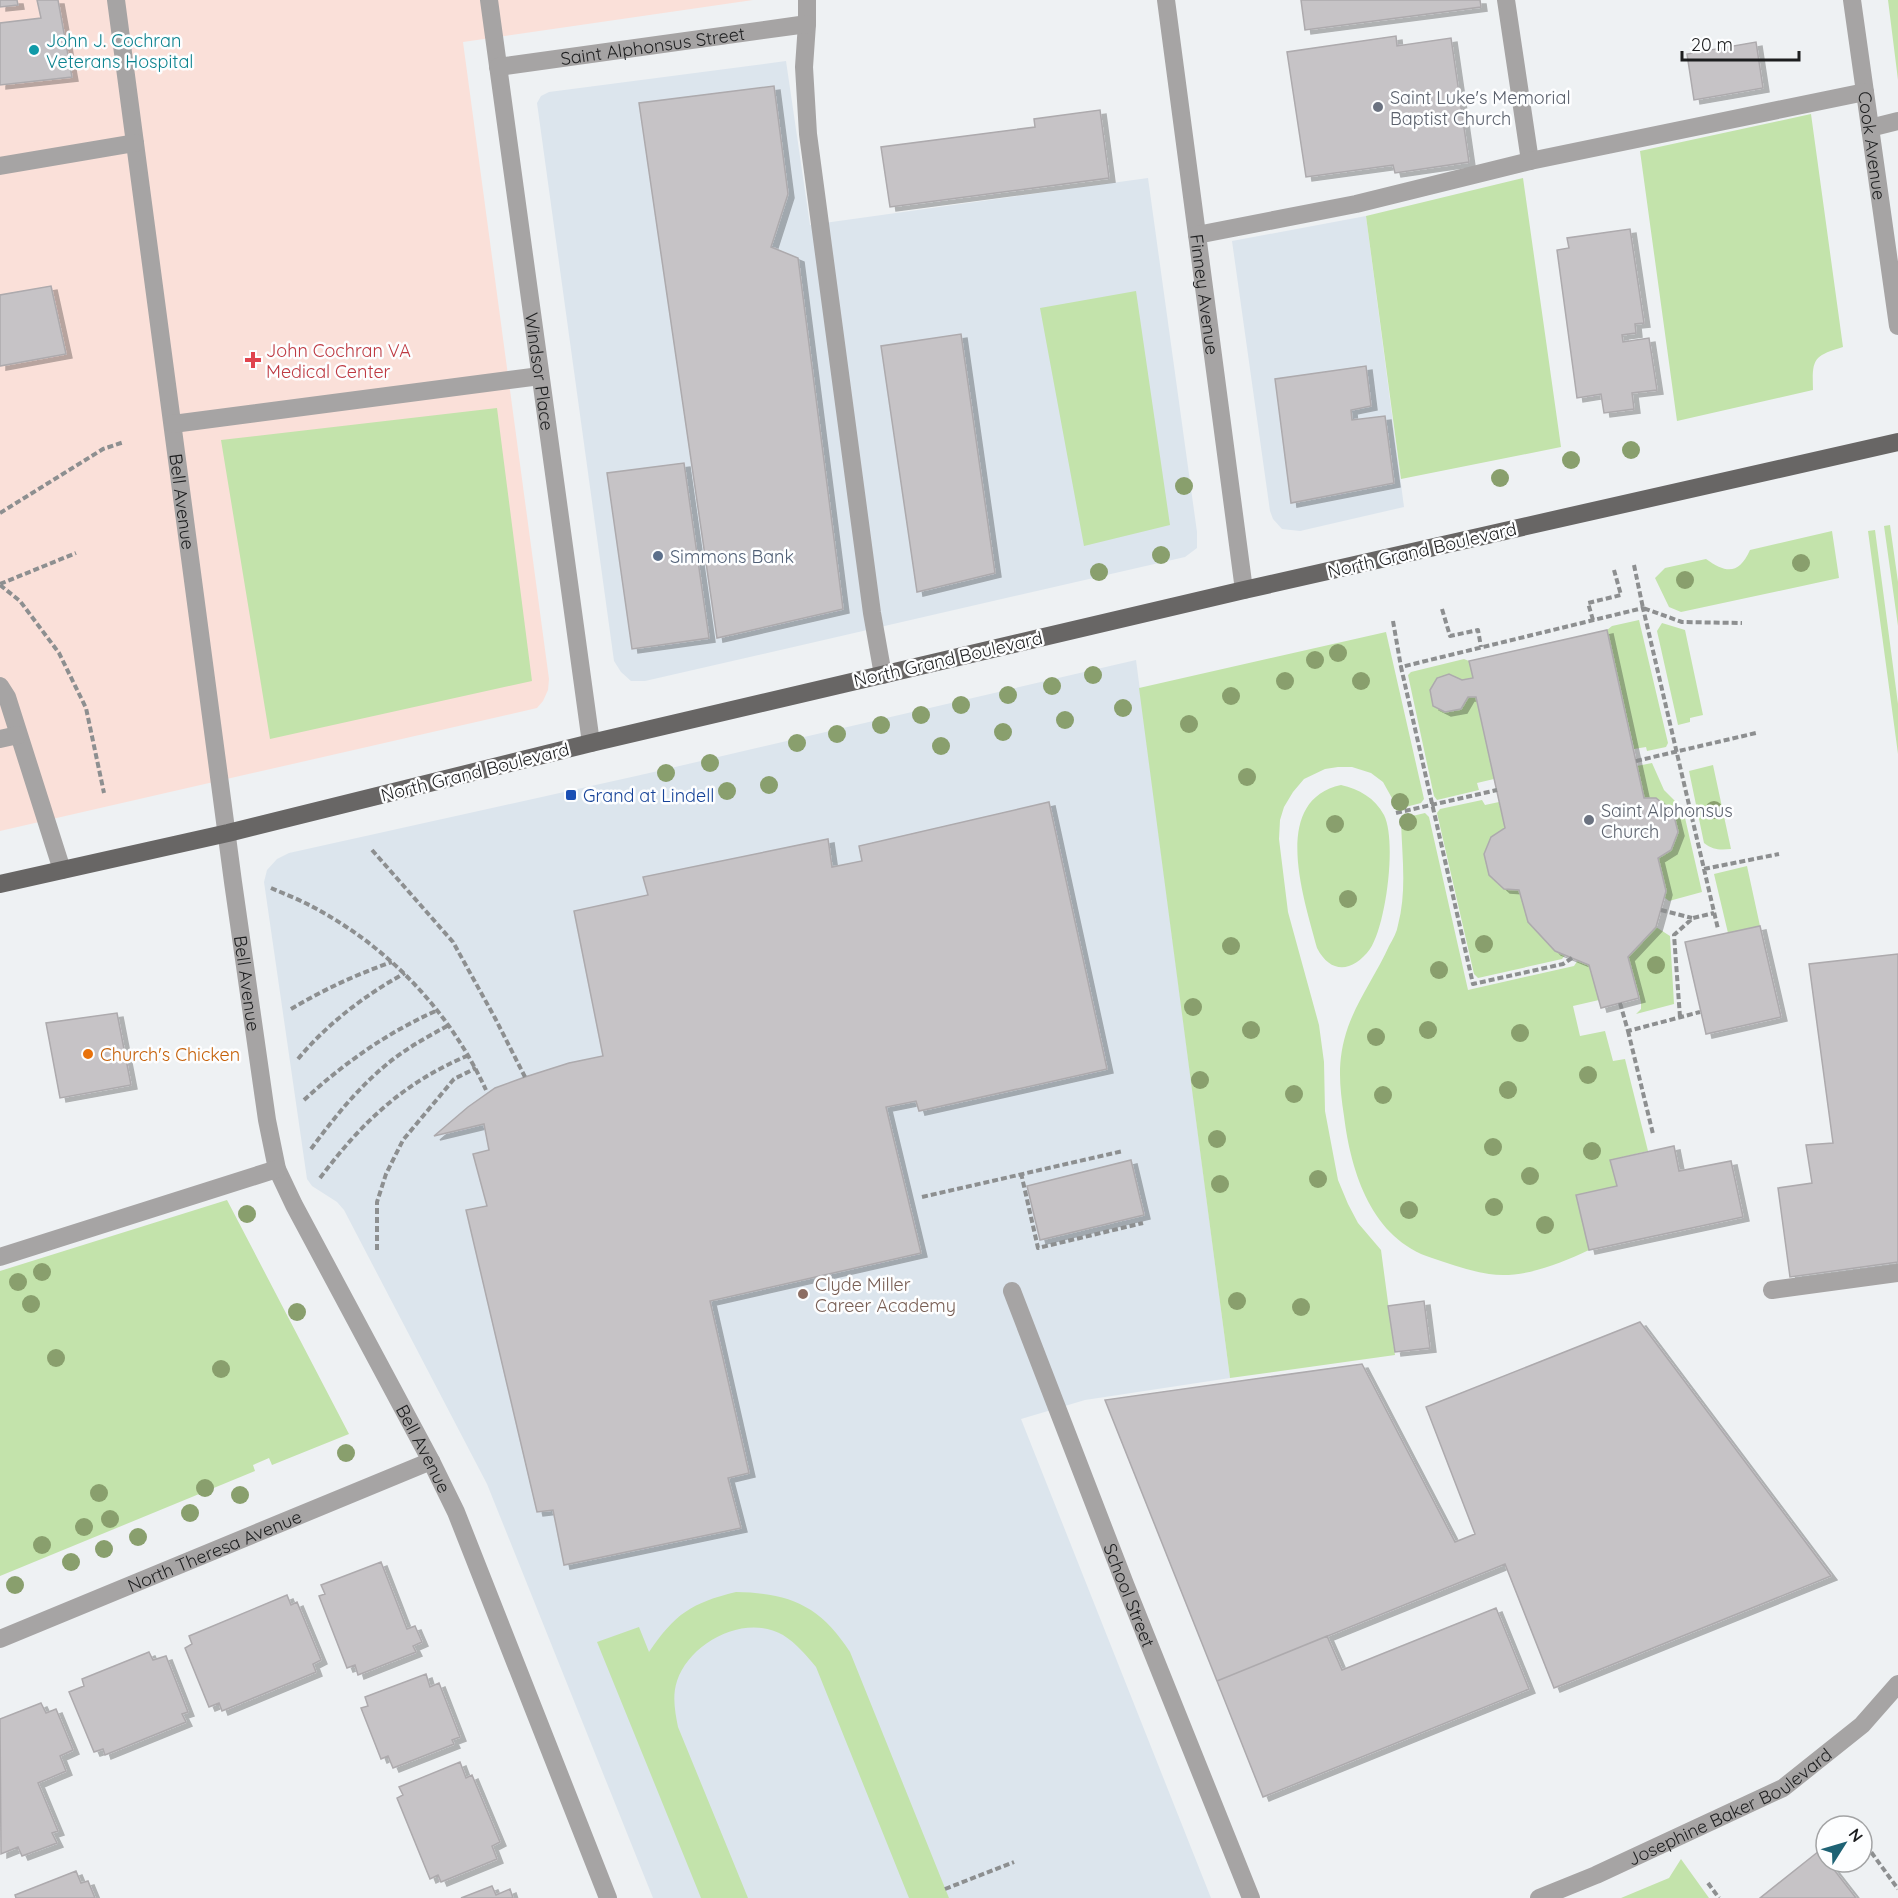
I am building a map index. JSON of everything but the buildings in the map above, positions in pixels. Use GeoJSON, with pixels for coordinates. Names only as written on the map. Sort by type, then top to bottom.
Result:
{"type":"FeatureCollection","features":[{"type":"Feature","properties":{"kind":"main road","name":"North Grand Boulevard"},"geometry":{"type":"LineString","coordinates":[[0,884],[228,833],[591,743],[1245,590],[1898,442]]}},
{"type":"Feature","properties":{"kind":"street","name":"Bell Avenue"},"geometry":{"type":"LineString","coordinates":[[116,0],[267,1120],[277,1169],[294,1206],[456,1512],[608,1898]]}},
{"type":"Feature","properties":{"kind":"street","name":"Windsor Place"},"geometry":{"type":"LineString","coordinates":[[489,0],[591,743]]}},
{"type":"Feature","properties":{"kind":"street"},"geometry":{"type":"LineString","coordinates":[[807,0],[804,67],[808,135],[872,614],[883,675]]}},
{"type":"Feature","properties":{"kind":"street","name":"Finney Avenue"},"geometry":{"type":"LineString","coordinates":[[1166,0],[1245,590]]}},
{"type":"Feature","properties":{"kind":"street"},"geometry":{"type":"LineString","coordinates":[[1506,0],[1530,161]]}},
{"type":"Feature","properties":{"kind":"street","name":"Cook Avenue"},"geometry":{"type":"LineString","coordinates":[[1852,0],[1898,326]]}},
{"type":"Feature","properties":{"kind":"street","name":"Saint Alphonsus Street"},"geometry":{"type":"LineString","coordinates":[[498,67],[807,24]]}},
{"type":"Feature","properties":{"kind":"street"},"geometry":{"type":"LineString","coordinates":[[1197,235],[1356,204],[1530,161],[1865,92]]}},
{"type":"Feature","properties":{"kind":"street"},"geometry":{"type":"LineString","coordinates":[[1870,128],[1898,121]]}},
{"type":"Feature","properties":{"kind":"street"},"geometry":{"type":"LineString","coordinates":[[0,166],[135,143]]}},
{"type":"Feature","properties":{"kind":"street"},"geometry":{"type":"LineString","coordinates":[[173,424],[540,376]]}},
{"type":"Feature","properties":{"kind":"street"},"geometry":{"type":"LineString","coordinates":[[0,686],[7,697],[9,737],[62,870]]}},
{"type":"Feature","properties":{"kind":"street"},"geometry":{"type":"LineString","coordinates":[[0,1257],[277,1169]]}},
{"type":"Feature","properties":{"kind":"street"},"geometry":{"type":"LineString","coordinates":[[1772,1290],[1898,1273]]}},
{"type":"Feature","properties":{"kind":"street","name":"School Street"},"geometry":{"type":"LineString","coordinates":[[1012,1291],[1251,1898]]}},
{"type":"Feature","properties":{"kind":"street","name":"North Theresa Avenue"},"geometry":{"type":"LineString","coordinates":[[0,1639],[431,1461]]}},
{"type":"Feature","properties":{"kind":"street","name":"Josephine Baker Boulevard"},"geometry":{"type":"LineString","coordinates":[[1539,1898],[1596,1875],[1783,1788],[1862,1725],[1898,1684]]}},
{"type":"Feature","properties":{"kind":"path"},"geometry":{"type":"LineString","coordinates":[[0,513],[103,449],[124,442]]}},
{"type":"Feature","properties":{"kind":"path"},"geometry":{"type":"LineString","coordinates":[[76,553],[0,585],[20,601],[58,653],[86,708],[104,792]]}},
{"type":"Feature","properties":{"kind":"path"},"geometry":{"type":"LineString","coordinates":[[1634,565],[1718,929]]}},
{"type":"Feature","properties":{"kind":"path"},"geometry":{"type":"LineString","coordinates":[[1593,620],[1588,603],[1621,595],[1614,570]]}},
{"type":"Feature","properties":{"kind":"path"},"geometry":{"type":"LineString","coordinates":[[1401,667],[1643,608],[1682,621],[1742,623]]}},
{"type":"Feature","properties":{"kind":"path"},"geometry":{"type":"LineString","coordinates":[[1442,609],[1450,636],[1478,630],[1481,648]]}},
{"type":"Feature","properties":{"kind":"path"},"geometry":{"type":"LineString","coordinates":[[1393,621],[1431,805],[1473,984],[1563,964],[1572,958]]}},
{"type":"Feature","properties":{"kind":"path"},"geometry":{"type":"LineString","coordinates":[[1636,761],[1756,733]]}},
{"type":"Feature","properties":{"kind":"path"},"geometry":{"type":"LineString","coordinates":[[1396,813],[1497,790]]}},
{"type":"Feature","properties":{"kind":"path"},"geometry":{"type":"LineString","coordinates":[[372,850],[453,942],[525,1077]]}},
{"type":"Feature","properties":{"kind":"path"},"geometry":{"type":"LineString","coordinates":[[1704,869],[1779,854]]}},
{"type":"Feature","properties":{"kind":"path"},"geometry":{"type":"LineString","coordinates":[[272,888],[313,907],[352,931],[405,973],[449,1025],[469,1055],[486,1090]]}},
{"type":"Feature","properties":{"kind":"path"},"geometry":{"type":"LineString","coordinates":[[1661,910],[1693,918],[1714,913]]}},
{"type":"Feature","properties":{"kind":"path"},"geometry":{"type":"LineString","coordinates":[[1680,1017],[1674,935],[1693,918]]}},
{"type":"Feature","properties":{"kind":"path"},"geometry":{"type":"LineString","coordinates":[[291,1009],[318,993],[370,969],[392,962]]}},
{"type":"Feature","properties":{"kind":"path"},"geometry":{"type":"LineString","coordinates":[[298,1059],[308,1047],[357,1003],[405,973]]}},
{"type":"Feature","properties":{"kind":"path"},"geometry":{"type":"LineString","coordinates":[[1620,1003],[1653,1134]]}},
{"type":"Feature","properties":{"kind":"path"},"geometry":{"type":"LineString","coordinates":[[304,1100],[327,1079],[365,1051],[414,1020],[438,1010]]}},
{"type":"Feature","properties":{"kind":"path"},"geometry":{"type":"LineString","coordinates":[[1628,1031],[1700,1012]]}},
{"type":"Feature","properties":{"kind":"path"},"geometry":{"type":"LineString","coordinates":[[311,1149],[330,1123],[385,1066],[414,1045],[449,1025]]}},
{"type":"Feature","properties":{"kind":"path"},"geometry":{"type":"LineString","coordinates":[[321,1178],[341,1150],[386,1104],[415,1082],[469,1055]]}},
{"type":"Feature","properties":{"kind":"path"},"geometry":{"type":"LineString","coordinates":[[377,1250],[377,1202],[386,1174],[403,1140],[454,1079],[476,1068]]}},
{"type":"Feature","properties":{"kind":"path"},"geometry":{"type":"LineString","coordinates":[[922,1197],[1123,1151]]}},
{"type":"Feature","properties":{"kind":"path"},"geometry":{"type":"LineString","coordinates":[[1021,1173],[1038,1248],[1143,1224]]}},
{"type":"Feature","properties":{"kind":"path"},"geometry":{"type":"LineString","coordinates":[[1874,1856],[1898,1889]]}},
{"type":"Feature","properties":{"kind":"path"},"geometry":{"type":"LineString","coordinates":[[945,1889],[1014,1862]]}},
{"type":"Feature","properties":{"kind":"path"},"geometry":{"type":"LineString","coordinates":[[1708,1883],[1719,1898]]}},
{"type":"Feature","properties":{"kind":"shaded area","name":"John Cochran VA Medical Center"},"geometry":{"type":"Polygon","coordinates":[[[0,0],[753,0],[463,42],[549,679],[548,690],[537,708],[0,831],[0,0]]]}},
{"type":"Feature","properties":{"kind":"shaded area"},"geometry":{"type":"Polygon","coordinates":[[[786,61],[810,225],[1148,178],[1197,532],[1197,548],[1185,557],[645,681],[631,681],[614,661],[537,103],[541,96],[549,92],[786,61]]]}},
{"type":"Feature","properties":{"kind":"shaded area"},"geometry":{"type":"Polygon","coordinates":[[[1366,216],[1404,507],[1300,531],[1282,529],[1273,519],[1270,511],[1232,241],[1366,216]]]}},
{"type":"Feature","properties":{"kind":"shaded area","name":"Clyde Miller Career Academy"},"geometry":{"type":"Polygon","coordinates":[[[1136,660],[1230,1378],[1085,1400],[1021,1419],[1211,1898],[653,1898],[487,1484],[344,1210],[337,1202],[312,1186],[307,1179],[264,882],[267,870],[277,859],[289,853],[645,774],[1136,660]]]}},
{"type":"Feature","properties":{"kind":"green space"},"geometry":{"type":"Polygon","coordinates":[[[1888,0],[1898,0],[1898,80],[1888,0]]]}},
{"type":"Feature","properties":{"kind":"green space"},"geometry":{"type":"Polygon","coordinates":[[[1811,114],[1843,347],[1826,353],[1816,360],[1813,371],[1813,390],[1677,421],[1640,151],[1811,114]]]}},
{"type":"Feature","properties":{"kind":"green space"},"geometry":{"type":"Polygon","coordinates":[[[1523,178],[1561,447],[1401,479],[1366,216],[1523,178]]]}},
{"type":"Feature","properties":{"kind":"green space"},"geometry":{"type":"Polygon","coordinates":[[[1136,291],[1170,525],[1084,546],[1040,308],[1136,291]]]}},
{"type":"Feature","properties":{"kind":"green space"},"geometry":{"type":"Polygon","coordinates":[[[497,408],[532,681],[270,739],[221,440],[497,408]]]}},
{"type":"Feature","properties":{"kind":"green space"},"geometry":{"type":"Polygon","coordinates":[[[1890,525],[1898,582],[1898,626],[1884,526],[1890,525]]]}},
{"type":"Feature","properties":{"kind":"green space"},"geometry":{"type":"Polygon","coordinates":[[[1875,530],[1898,704],[1898,754],[1868,531],[1875,530]]]}},
{"type":"Feature","properties":{"kind":"green space"},"geometry":{"type":"Polygon","coordinates":[[[1832,531],[1839,578],[1681,612],[1669,607],[1655,578],[1665,568],[1706,559],[1720,567],[1732,569],[1741,564],[1750,550],[1832,531]]]}},
{"type":"Feature","properties":{"kind":"green space"},"geometry":{"type":"Polygon","coordinates":[[[1639,620],[1668,743],[1666,747],[1647,751],[1646,747],[1634,749],[1607,630],[1612,626],[1639,620]]]}},
{"type":"Feature","properties":{"kind":"green space"},"geometry":{"type":"Polygon","coordinates":[[[1662,623],[1685,630],[1703,715],[1690,718],[1690,722],[1678,725],[1657,631],[1662,623]]]}},
{"type":"Feature","properties":{"kind":"green space"},"geometry":{"type":"Polygon","coordinates":[[[1386,632],[1424,799],[1421,803],[1398,809],[1383,782],[1371,773],[1352,767],[1325,769],[1304,779],[1293,792],[1284,807],[1280,820],[1279,839],[1288,912],[1319,1025],[1324,1062],[1325,1111],[1338,1180],[1358,1223],[1381,1250],[1395,1355],[1230,1378],[1139,688],[1386,632]]]}},
{"type":"Feature","properties":{"kind":"green space"},"geometry":{"type":"Polygon","coordinates":[[[1464,659],[1469,661],[1473,678],[1430,690],[1433,706],[1445,712],[1461,709],[1468,697],[1476,697],[1494,779],[1477,783],[1479,790],[1437,800],[1434,796],[1408,675],[1411,672],[1464,659]]]}},
{"type":"Feature","properties":{"kind":"green space"},"geometry":{"type":"Polygon","coordinates":[[[1652,763],[1664,790],[1683,809],[1702,892],[1669,901],[1664,897],[1666,891],[1658,858],[1671,850],[1678,832],[1673,812],[1656,798],[1644,798],[1637,766],[1652,763]]]}},
{"type":"Feature","properties":{"kind":"green space"},"geometry":{"type":"Polygon","coordinates":[[[1713,765],[1731,849],[1717,849],[1704,843],[1689,771],[1713,765]]]}},
{"type":"Feature","properties":{"kind":"green space"},"geometry":{"type":"Polygon","coordinates":[[[1341,785],[1360,792],[1376,804],[1384,815],[1390,844],[1385,903],[1376,937],[1363,957],[1349,966],[1342,967],[1329,963],[1317,948],[1300,880],[1298,855],[1299,831],[1305,811],[1319,795],[1341,785]]]}},
{"type":"Feature","properties":{"kind":"green space"},"geometry":{"type":"Polygon","coordinates":[[[1482,800],[1485,805],[1499,802],[1505,828],[1491,837],[1484,854],[1489,875],[1504,889],[1519,890],[1528,922],[1555,951],[1565,955],[1562,959],[1478,978],[1474,974],[1437,813],[1440,809],[1482,800]]]}},
{"type":"Feature","properties":{"kind":"green space"},"geometry":{"type":"Polygon","coordinates":[[[1425,813],[1429,817],[1468,990],[1574,966],[1578,960],[1589,965],[1599,1000],[1573,1006],[1580,1036],[1605,1031],[1613,1061],[1625,1059],[1648,1151],[1610,1160],[1617,1186],[1576,1195],[1589,1250],[1553,1265],[1528,1272],[1502,1275],[1482,1273],[1432,1258],[1411,1249],[1394,1236],[1368,1201],[1352,1160],[1347,1138],[1340,1082],[1344,1039],[1357,1006],[1395,936],[1401,912],[1403,886],[1401,821],[1404,818],[1425,813]]]}},
{"type":"Feature","properties":{"kind":"green space"},"geometry":{"type":"Polygon","coordinates":[[[1747,866],[1760,926],[1728,933],[1714,874],[1747,866]]]}},
{"type":"Feature","properties":{"kind":"green space"},"geometry":{"type":"Polygon","coordinates":[[[1656,927],[1670,936],[1674,1004],[1636,1014],[1641,1009],[1641,1002],[1628,957],[1656,927]]]}},
{"type":"Feature","properties":{"kind":"green space"},"geometry":{"type":"Polygon","coordinates":[[[227,1200],[349,1434],[272,1465],[269,1458],[253,1465],[255,1471],[0,1576],[0,1271],[227,1200]]]}},
{"type":"Feature","properties":{"kind":"green space"},"geometry":{"type":"Polygon","coordinates":[[[736,1592],[772,1595],[802,1605],[827,1623],[839,1636],[850,1652],[949,1898],[909,1898],[816,1667],[797,1646],[783,1635],[768,1629],[752,1627],[721,1635],[706,1644],[684,1667],[675,1687],[674,1704],[678,1727],[748,1898],[701,1898],[597,1642],[639,1627],[649,1652],[667,1628],[685,1612],[707,1601],[736,1592]]]}},
{"type":"Feature","properties":{"kind":"green space"},"geometry":{"type":"Polygon","coordinates":[[[1681,1859],[1709,1898],[1621,1898],[1669,1878],[1681,1859]]]}},
{"type":"Feature","properties":{"kind":"place","name":"John J. Cochran Veterans Hospital"},"geometry":{"type":"Point","coordinates":[34,50]}},
{"type":"Feature","properties":{"kind":"place","name":"Saint Luke's Memorial Baptist Church"},"geometry":{"type":"Point","coordinates":[1378,107]}},
{"type":"Feature","properties":{"kind":"place","name":"John Cochran VA Medical Center"},"geometry":{"type":"Point","coordinates":[253,360]}},
{"type":"Feature","properties":{"kind":"place","name":"Simmons Bank"},"geometry":{"type":"Point","coordinates":[658,556]}},
{"type":"Feature","properties":{"kind":"place","name":"Grand at Lindell"},"geometry":{"type":"Point","coordinates":[571,795]}},
{"type":"Feature","properties":{"kind":"place","name":"Saint Alphonsus Church"},"geometry":{"type":"Point","coordinates":[1589,820]}},
{"type":"Feature","properties":{"kind":"place","name":"Church's Chicken"},"geometry":{"type":"Point","coordinates":[88,1054]}},
{"type":"Feature","properties":{"kind":"place","name":"Clyde Miller Career Academy"},"geometry":{"type":"Point","coordinates":[803,1294]}}]}
